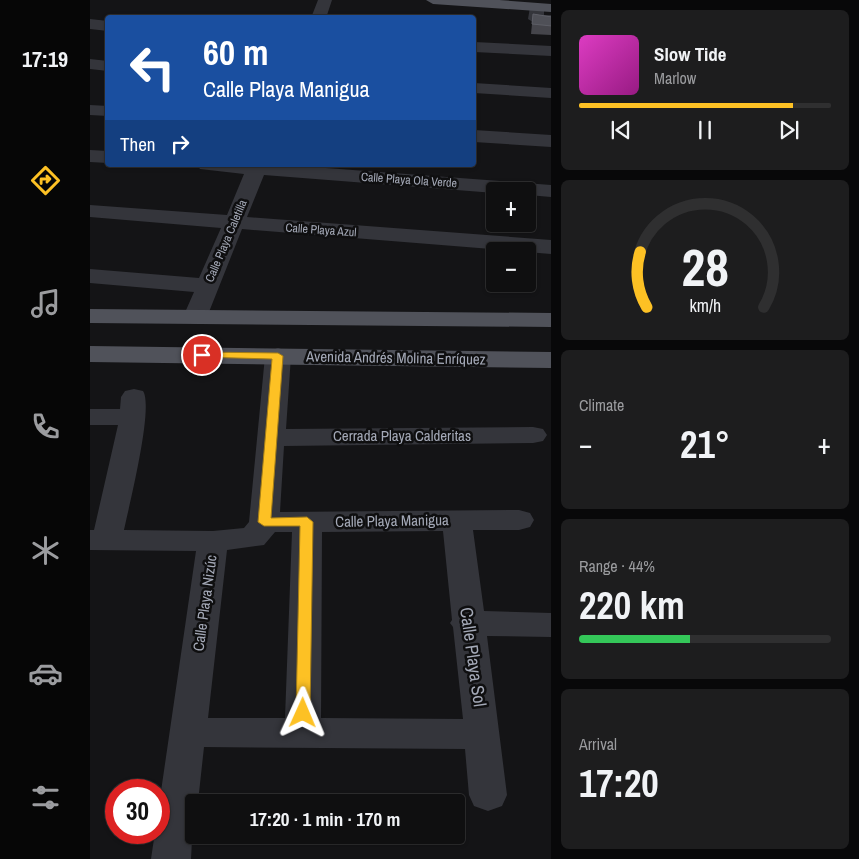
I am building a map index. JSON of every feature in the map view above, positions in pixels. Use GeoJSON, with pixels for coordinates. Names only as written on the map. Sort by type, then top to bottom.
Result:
{"type":"FeatureCollection","features":[{"type":"Feature","properties":{"kind":"main road"},"geometry":{"type":"LineString","coordinates":[[433,0],[544,7]]}},
{"type":"Feature","properties":{"kind":"main road"},"geometry":{"type":"LineString","coordinates":[[90,316],[551,320]]}},
{"type":"Feature","properties":{"kind":"main road","name":"Avenida Andrés Molina Enríquez"},"geometry":{"type":"LineString","coordinates":[[90,354],[551,360]]}},
{"type":"Feature","properties":{"kind":"street"},"geometry":{"type":"LineString","coordinates":[[319,15],[325,0]]}},
{"type":"Feature","properties":{"kind":"street"},"geometry":{"type":"LineString","coordinates":[[544,7],[536,19],[551,20]]}},
{"type":"Feature","properties":{"kind":"street"},"geometry":{"type":"LineString","coordinates":[[90,24],[105,26]]}},
{"type":"Feature","properties":{"kind":"street"},"geometry":{"type":"LineString","coordinates":[[476,47],[551,51]]}},
{"type":"Feature","properties":{"kind":"street"},"geometry":{"type":"LineString","coordinates":[[90,64],[105,66]]}},
{"type":"Feature","properties":{"kind":"street"},"geometry":{"type":"LineString","coordinates":[[476,88],[551,93]]}},
{"type":"Feature","properties":{"kind":"street"},"geometry":{"type":"LineString","coordinates":[[90,110],[105,111]]}},
{"type":"Feature","properties":{"kind":"street"},"geometry":{"type":"LineString","coordinates":[[476,136],[551,141]]}},
{"type":"Feature","properties":{"kind":"street"},"geometry":{"type":"LineString","coordinates":[[90,156],[105,158]]}},
{"type":"Feature","properties":{"kind":"street","name":"Calle Playa Ola Verde"},"geometry":{"type":"LineString","coordinates":[[258,167],[551,191]]}},
{"type":"Feature","properties":{"kind":"street","name":"Calle Playa Caletilla"},"geometry":{"type":"LineString","coordinates":[[195,317],[206,286],[258,167]]}},
{"type":"Feature","properties":{"kind":"street","name":"Calle Playa Azul"},"geometry":{"type":"LineString","coordinates":[[90,211],[551,247]]}},
{"type":"Feature","properties":{"kind":"street"},"geometry":{"type":"LineString","coordinates":[[90,276],[206,286]]}},
{"type":"Feature","properties":{"kind":"street"},"geometry":{"type":"LineString","coordinates":[[264,522],[278,356]]}},
{"type":"Feature","properties":{"kind":"street"},"geometry":{"type":"LineString","coordinates":[[90,417],[134,407],[98,540],[213,541]]}},
{"type":"Feature","properties":{"kind":"street","name":"Cerrada Playa Calderitas"},"geometry":{"type":"LineString","coordinates":[[270,438],[533,435]]}},
{"type":"Feature","properties":{"kind":"street","name":"Calle Playa Sol"},"geometry":{"type":"LineString","coordinates":[[457,520],[467,623],[484,734],[488,795]]}},
{"type":"Feature","properties":{"kind":"street","name":"Calle Playa Manigua"},"geometry":{"type":"LineString","coordinates":[[264,522],[519,520]]}},
{"type":"Feature","properties":{"kind":"street","name":"Calle Playa Nizúc"},"geometry":{"type":"LineString","coordinates":[[171,859],[213,541],[253,538],[263,527],[264,522]]}},
{"type":"Feature","properties":{"kind":"street"},"geometry":{"type":"LineString","coordinates":[[303,732],[307,522]]}},
{"type":"Feature","properties":{"kind":"street"},"geometry":{"type":"LineString","coordinates":[[467,623],[551,625]]}},
{"type":"Feature","properties":{"kind":"street"},"geometry":{"type":"LineString","coordinates":[[188,732],[484,734]]}},
{"type":"Feature","properties":{"kind":"building"},"geometry":{"type":"Polygon","coordinates":[[[533,14],[551,17],[551,26],[532,24],[533,14]]]}},
{"type":"Feature","properties":{"kind":"route"},"geometry":{"type":"LineString","coordinates":[[202,355],[278,356],[264,522],[307,522],[303,713]]}}]}
